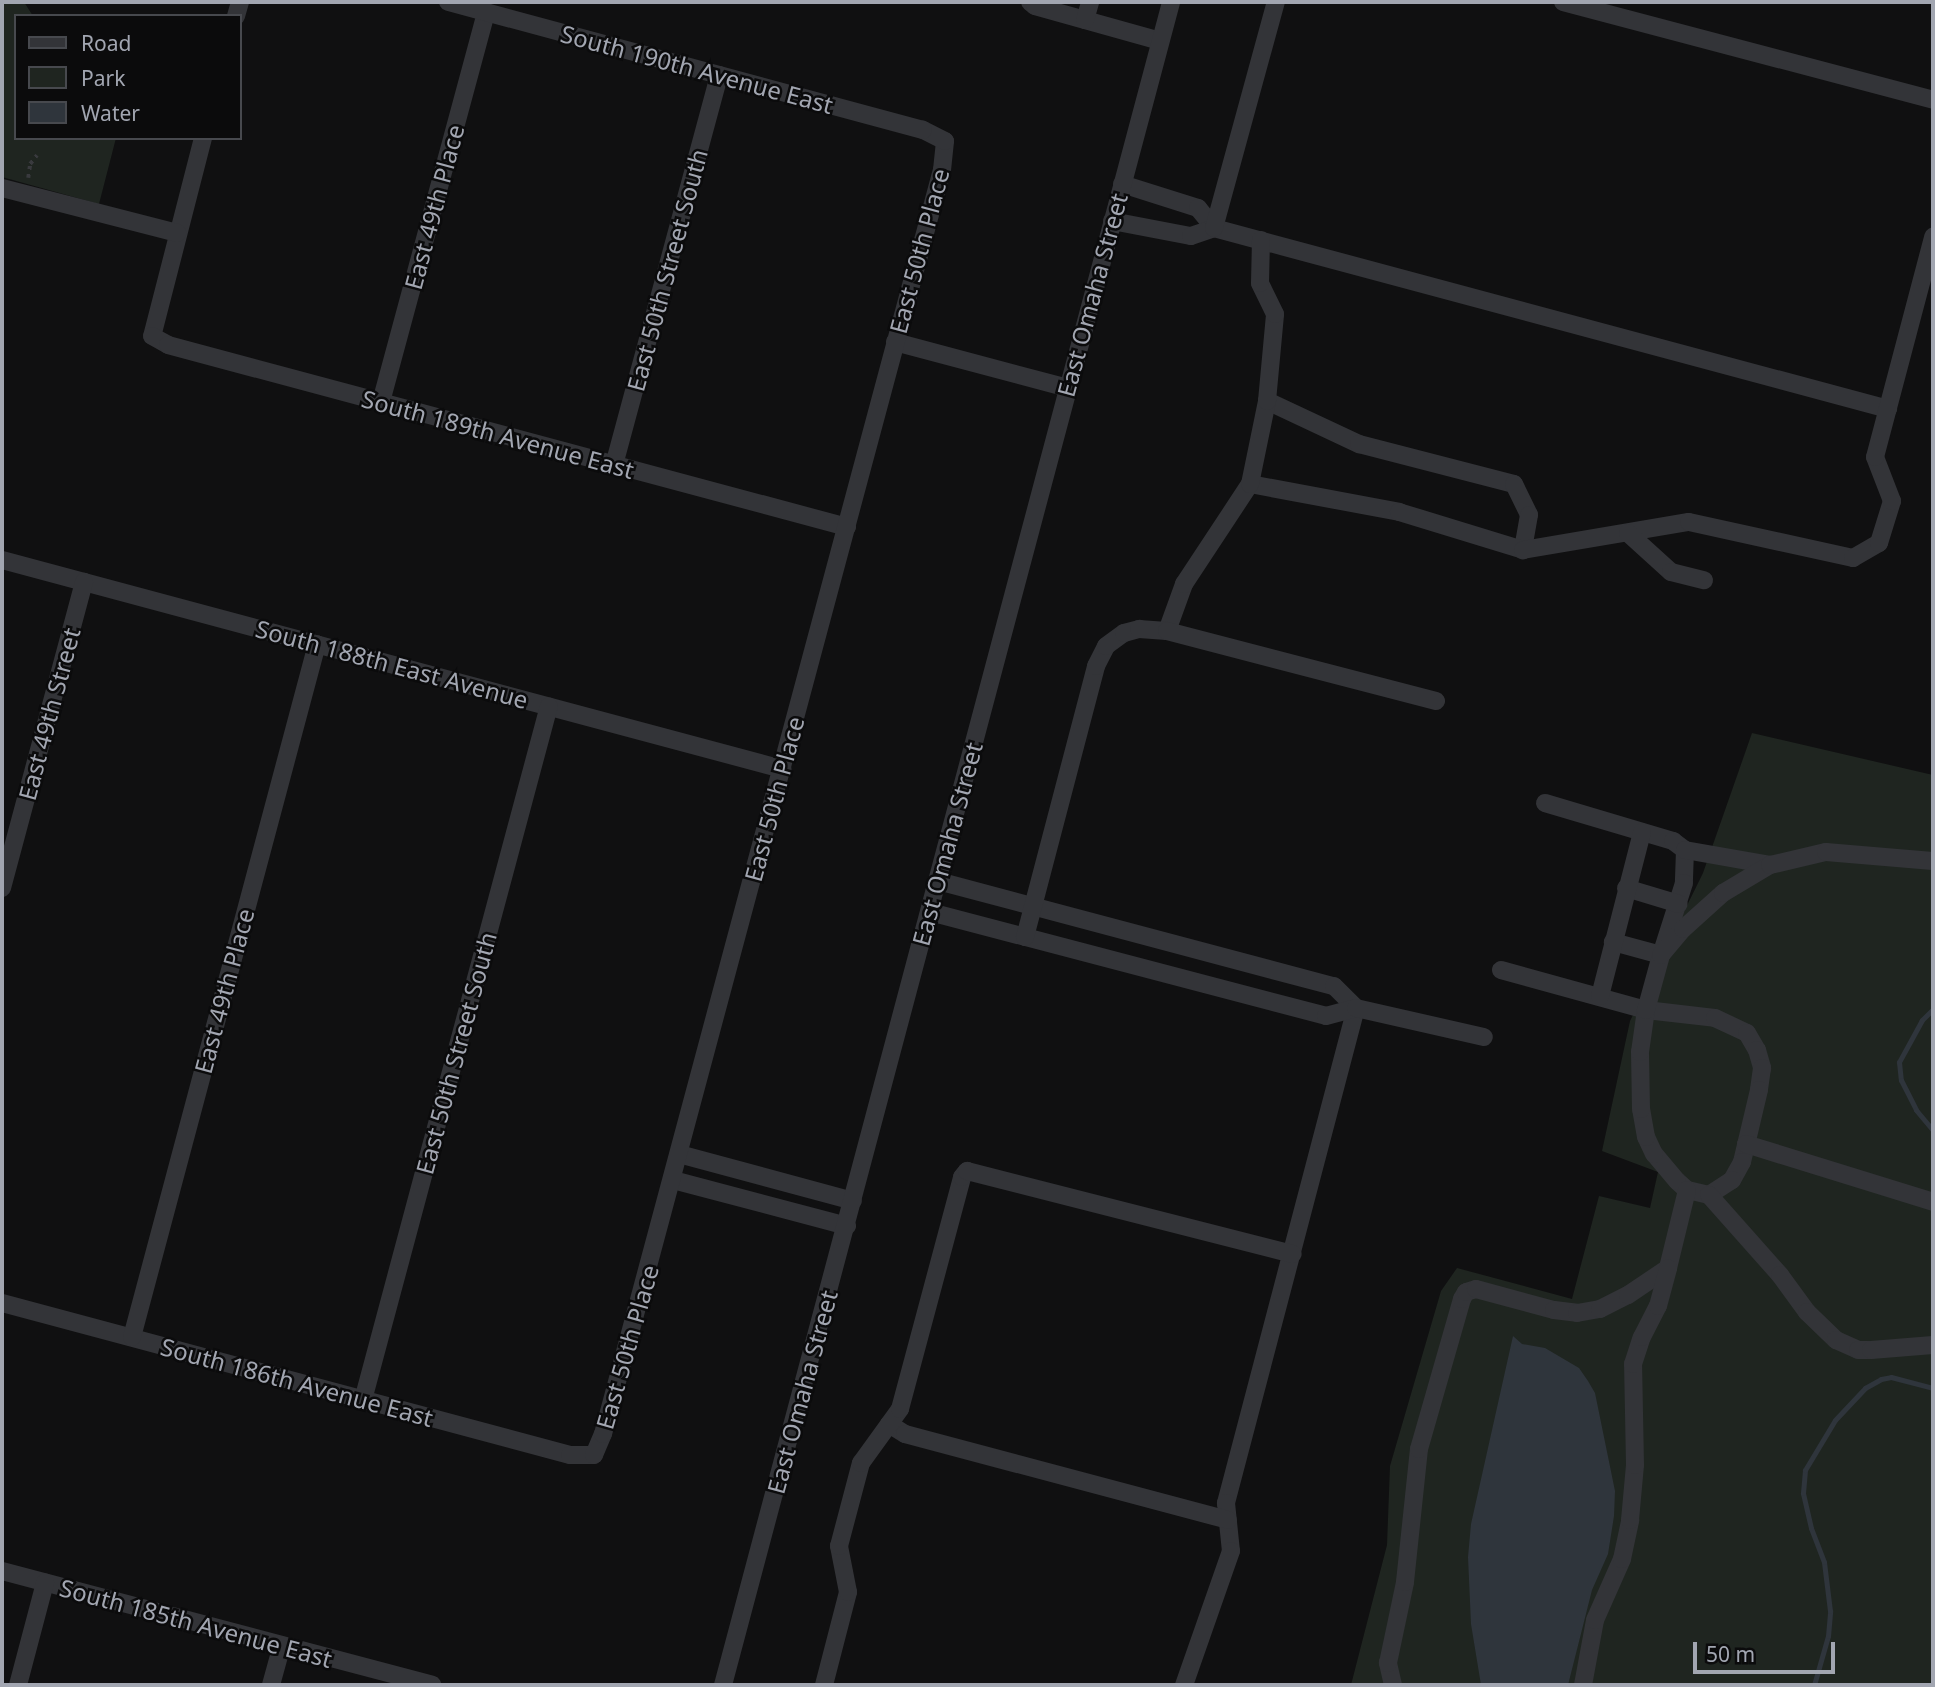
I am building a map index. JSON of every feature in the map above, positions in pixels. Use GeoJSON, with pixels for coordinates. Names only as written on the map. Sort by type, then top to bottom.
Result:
{"type":"FeatureCollection","features":[{"type":"Feature","properties":{"kind":"street","name":"South 190th Avenue East"},"geometry":{"type":"LineString","coordinates":[[447,2],[923,130],[945,141]]}},
{"type":"Feature","properties":{"kind":"street"},"geometry":{"type":"LineString","coordinates":[[1030,2],[1035,6],[1160,41]]}},
{"type":"Feature","properties":{"kind":"street"},"geometry":{"type":"LineString","coordinates":[[1085,20],[1090,2]]}},
{"type":"Feature","properties":{"kind":"street","name":"East Omaha Street"},"geometry":{"type":"LineString","coordinates":[[723,1685],[1171,2]]}},
{"type":"Feature","properties":{"kind":"street"},"geometry":{"type":"LineString","coordinates":[[1214,228],[1276,2]]}},
{"type":"Feature","properties":{"kind":"street"},"geometry":{"type":"LineString","coordinates":[[1563,2],[1933,100]]}},
{"type":"Feature","properties":{"kind":"street","name":"East 49th Place"},"geometry":{"type":"LineString","coordinates":[[381,402],[486,12]]}},
{"type":"Feature","properties":{"kind":"street","name":"East 50th Street South"},"geometry":{"type":"LineString","coordinates":[[614,465],[719,75]]}},
{"type":"Feature","properties":{"kind":"street"},"geometry":{"type":"LineString","coordinates":[[2,188],[177,233],[202,140]]}},
{"type":"Feature","properties":{"kind":"street","name":"East 50th Place"},"geometry":{"type":"LineString","coordinates":[[594,1455],[603,1434],[673,1180],[942,170],[945,141]]}},
{"type":"Feature","properties":{"kind":"street"},"geometry":{"type":"LineString","coordinates":[[1122,184],[1198,208],[1214,228]]}},
{"type":"Feature","properties":{"kind":"street"},"geometry":{"type":"LineString","coordinates":[[1151,227],[1160,197]]}},
{"type":"Feature","properties":{"kind":"street"},"geometry":{"type":"LineString","coordinates":[[1112,220],[1191,236],[1214,228],[1888,409]]}},
{"type":"Feature","properties":{"kind":"street","name":"South 189th Avenue East"},"geometry":{"type":"LineString","coordinates":[[177,233],[152,336],[168,345],[847,527]]}},
{"type":"Feature","properties":{"kind":"street"},"geometry":{"type":"LineString","coordinates":[[1250,484],[1399,512],[1524,550],[1689,522],[1853,558],[1879,543],[1892,501],[1875,457],[1888,409],[1926,299],[1933,237]]}},
{"type":"Feature","properties":{"kind":"street"},"geometry":{"type":"LineString","coordinates":[[1167,631],[1184,584],[1250,484],[1267,401],[1275,314],[1260,283],[1261,240]]}},
{"type":"Feature","properties":{"kind":"street"},"geometry":{"type":"LineString","coordinates":[[895,342],[1068,388]]}},
{"type":"Feature","properties":{"kind":"street"},"geometry":{"type":"LineString","coordinates":[[1267,401],[1359,444],[1514,484],[1529,515],[1524,550]]}},
{"type":"Feature","properties":{"kind":"street"},"geometry":{"type":"LineString","coordinates":[[1628,533],[1671,572],[1704,580]]}},
{"type":"Feature","properties":{"kind":"street","name":"South 188th East Avenue"},"geometry":{"type":"LineString","coordinates":[[2,560],[782,769]]}},
{"type":"Feature","properties":{"kind":"street","name":"East 49th Street"},"geometry":{"type":"LineString","coordinates":[[2,888],[85,582]]}},
{"type":"Feature","properties":{"kind":"street"},"geometry":{"type":"LineString","coordinates":[[1025,937],[1096,666],[1106,646],[1124,633],[1139,629],[1167,631],[1436,701]]}},
{"type":"Feature","properties":{"kind":"street","name":"East 49th Place"},"geometry":{"type":"LineString","coordinates":[[132,1338],[317,644]]}},
{"type":"Feature","properties":{"kind":"street","name":"East 50th Street South"},"geometry":{"type":"LineString","coordinates":[[363,1400],[549,706]]}},
{"type":"Feature","properties":{"kind":"street"},"geometry":{"type":"LineString","coordinates":[[1545,803],[1673,841],[1685,850],[1770,865]]}},
{"type":"Feature","properties":{"kind":"street"},"geometry":{"type":"LineString","coordinates":[[1600,996],[1642,832]]}},
{"type":"Feature","properties":{"kind":"street"},"geometry":{"type":"LineString","coordinates":[[1685,850],[1686,865],[1679,904],[1646,1010],[1640,1081],[1646,1137],[1654,1153],[1687,1190],[1709,1195],[1780,1275],[1807,1312],[1836,1340],[1858,1350],[1933,1345]]}},
{"type":"Feature","properties":{"kind":"street"},"geometry":{"type":"LineString","coordinates":[[1661,955],[1672,939],[1723,893],[1770,865],[1826,852],[1933,861]]}},
{"type":"Feature","properties":{"kind":"street"},"geometry":{"type":"LineString","coordinates":[[937,881],[1334,986],[1356,1008]]}},
{"type":"Feature","properties":{"kind":"street"},"geometry":{"type":"LineString","coordinates":[[1626,888],[1679,904]]}},
{"type":"Feature","properties":{"kind":"street"},"geometry":{"type":"LineString","coordinates":[[930,912],[1326,1016],[1356,1008],[1484,1037]]}},
{"type":"Feature","properties":{"kind":"street"},"geometry":{"type":"LineString","coordinates":[[1613,942],[1661,955]]}},
{"type":"Feature","properties":{"kind":"street"},"geometry":{"type":"LineString","coordinates":[[1501,970],[1646,1010],[1715,1018],[1747,1033],[1757,1050],[1762,1068],[1746,1144],[1742,1161],[1732,1180],[1709,1195]]}},
{"type":"Feature","properties":{"kind":"street"},"geometry":{"type":"LineString","coordinates":[[1184,1685],[1231,1551],[1226,1503],[1356,1008]]}},
{"type":"Feature","properties":{"kind":"street"},"geometry":{"type":"LineString","coordinates":[[1746,1144],[1933,1202]]}},
{"type":"Feature","properties":{"kind":"street"},"geometry":{"type":"LineString","coordinates":[[679,1154],[853,1201]]}},
{"type":"Feature","properties":{"kind":"street"},"geometry":{"type":"LineString","coordinates":[[824,1685],[848,1592],[839,1546],[861,1463],[900,1409],[962,1177],[967,1171],[974,1170],[1293,1254]]}},
{"type":"Feature","properties":{"kind":"street"},"geometry":{"type":"LineString","coordinates":[[673,1180],[847,1226]]}},
{"type":"Feature","properties":{"kind":"street"},"geometry":{"type":"LineString","coordinates":[[1583,1685],[1595,1620],[1622,1559],[1630,1520],[1635,1465],[1633,1364],[1642,1337],[1658,1306],[1687,1190]]}},
{"type":"Feature","properties":{"kind":"street"},"geometry":{"type":"LineString","coordinates":[[1393,1685],[1388,1663],[1402,1599],[1419,1449],[1434,1389],[1466,1292],[1476,1289],[1577,1313],[1600,1310],[1668,1268]]}},
{"type":"Feature","properties":{"kind":"street","name":"South 186th Avenue East"},"geometry":{"type":"LineString","coordinates":[[2,1303],[570,1455],[594,1455]]}},
{"type":"Feature","properties":{"kind":"street"},"geometry":{"type":"LineString","coordinates":[[890,1424],[905,1434],[1228,1520]]}},
{"type":"Feature","properties":{"kind":"street","name":"South 185th Avenue East"},"geometry":{"type":"LineString","coordinates":[[2,1571],[432,1685]]}},
{"type":"Feature","properties":{"kind":"street"},"geometry":{"type":"LineString","coordinates":[[18,1685],[45,1583]]}},
{"type":"Feature","properties":{"kind":"street"},"geometry":{"type":"LineString","coordinates":[[271,1685],[282,1645]]}},
{"type":"Feature","properties":{"kind":"path"},"geometry":{"type":"LineString","coordinates":[[24,194],[30,164],[37,156]]}},
{"type":"Feature","properties":{"kind":"green space"},"geometry":{"type":"Polygon","coordinates":[[[2,2],[24,2],[32,14],[14,14],[14,140],[115,140],[99,204],[2,177],[2,2]]]}},
{"type":"Feature","properties":{"kind":"green space"},"geometry":{"type":"Polygon","coordinates":[[[1752,733],[1933,775],[1933,1685],[1351,1685],[1387,1545],[1390,1466],[1441,1291],[1457,1268],[1572,1299],[1599,1196],[1650,1208],[1658,1172],[1602,1151],[1630,1021],[1703,873],[1752,733]]]}},
{"type":"Feature","properties":{"kind":"water"},"geometry":{"type":"Polygon","coordinates":[[[1513,1336],[1522,1344],[1545,1348],[1579,1368],[1588,1381],[1595,1393],[1615,1491],[1608,1554],[1592,1590],[1568,1685],[1481,1685],[1471,1624],[1468,1557],[1471,1524],[1513,1336]]]}},
{"type":"Feature","properties":{"kind":"waterway"},"geometry":{"type":"LineString","coordinates":[[1933,1009],[1922,1020],[1899,1062],[1901,1080],[1916,1110],[1933,1130]]}},
{"type":"Feature","properties":{"kind":"waterway"},"geometry":{"type":"LineString","coordinates":[[1814,1685],[1828,1636],[1830,1611],[1824,1562],[1811,1528],[1803,1493],[1805,1470],[1835,1420],[1865,1388],[1891,1377],[1933,1388]]}}]}
